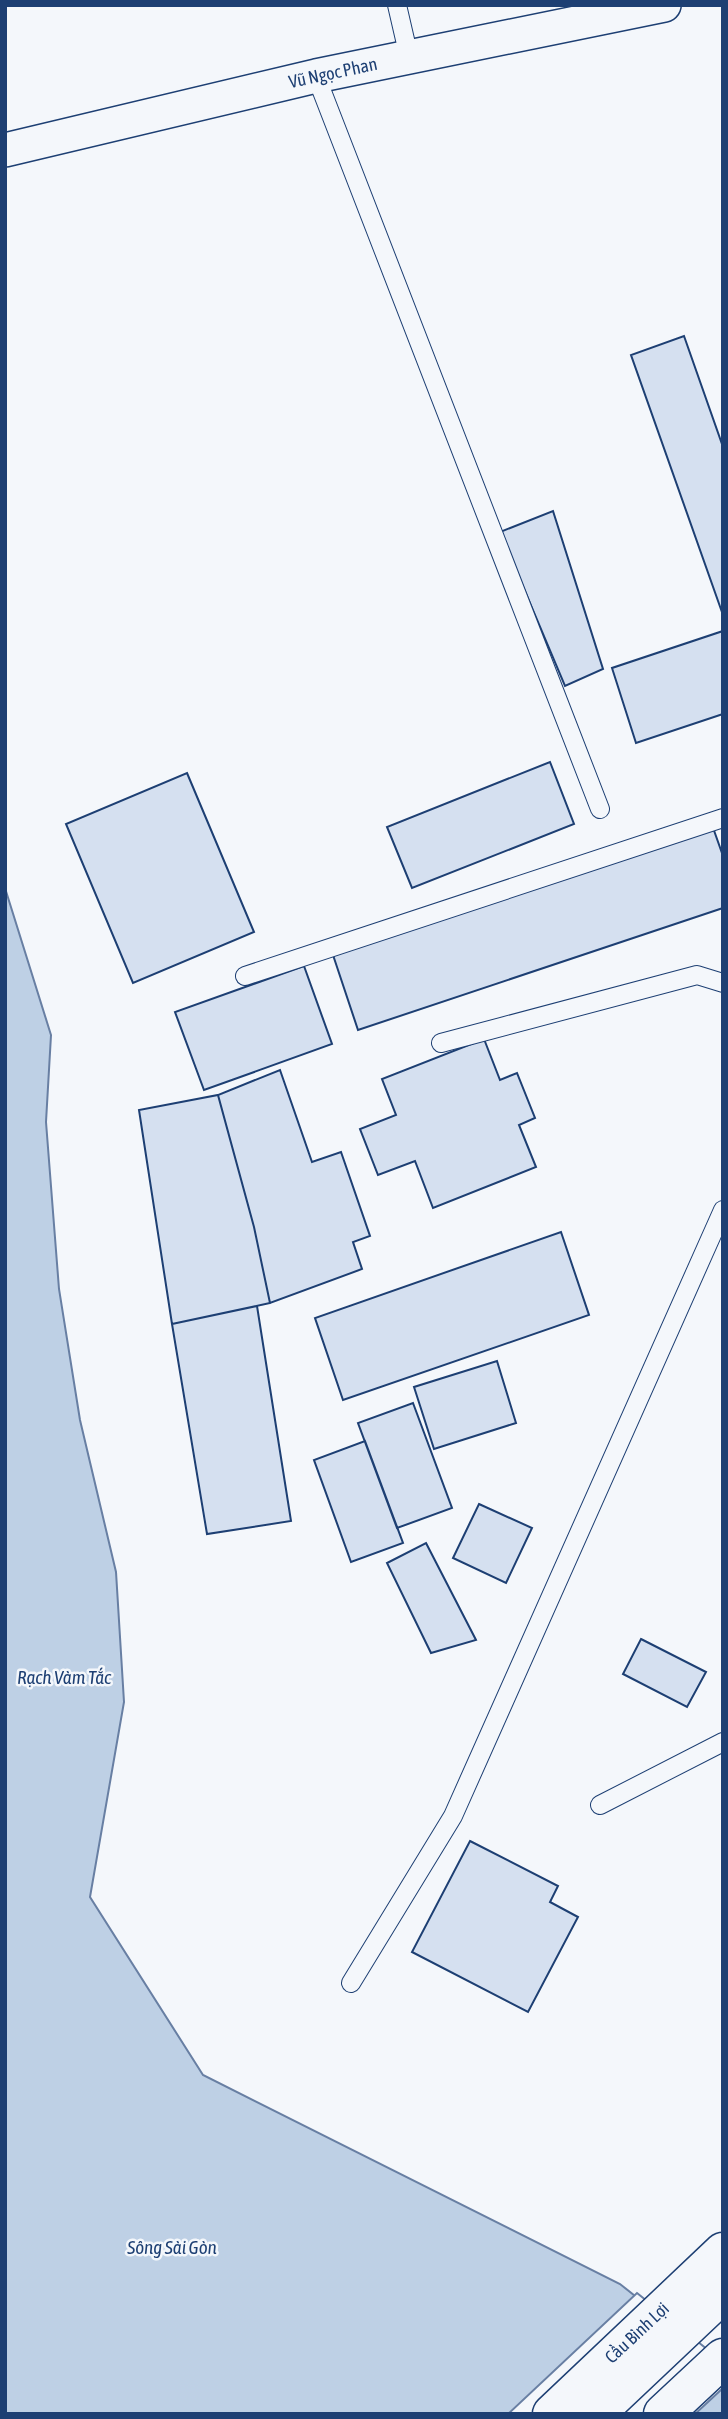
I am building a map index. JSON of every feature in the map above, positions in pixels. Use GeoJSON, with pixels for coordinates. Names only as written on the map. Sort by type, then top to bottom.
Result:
{"type":"FeatureCollection","features":[{"type":"Feature","properties":{"kind":"main road","name":"Cầu Bình Lợi"},"geometry":{"type":"LineString","coordinates":[[552,2414],[723,2252]]}},
{"type":"Feature","properties":{"kind":"main road","name":"Cầu Bình Lợi"},"geometry":{"type":"LineString","coordinates":[[595,2414],[723,2293]]}},
{"type":"Feature","properties":{"kind":"main road"},"geometry":{"type":"LineString","coordinates":[[663,2414],[723,2358]]}},
{"type":"Feature","properties":{"kind":"street","name":"Vũ Ngọc Phan"},"geometry":{"type":"LineString","coordinates":[[5,150],[316,76],[664,5]]}},
{"type":"Feature","properties":{"kind":"lane"},"geometry":{"type":"LineString","coordinates":[[397,5],[409,57]]}},
{"type":"Feature","properties":{"kind":"lane"},"geometry":{"type":"LineString","coordinates":[[316,76],[600,809]]}},
{"type":"Feature","properties":{"kind":"lane"},"geometry":{"type":"LineString","coordinates":[[245,976],[723,818]]}},
{"type":"Feature","properties":{"kind":"lane"},"geometry":{"type":"LineString","coordinates":[[441,1043],[696,975],[723,983]]}},
{"type":"Feature","properties":{"kind":"lane"},"geometry":{"type":"LineString","coordinates":[[351,1983],[453,1816],[723,1209]]}},
{"type":"Feature","properties":{"kind":"lane"},"geometry":{"type":"LineString","coordinates":[[600,1805],[723,1742]]}},
{"type":"Feature","properties":{"kind":"water","name":"Sông Sài Gòn"},"geometry":{"type":"Polygon","coordinates":[[[5,888],[51,1035],[46,1122],[59,1289],[80,1420],[116,1572],[124,1702],[90,1897],[203,2075],[620,2284],[723,2366],[723,2414],[5,2414],[5,888]]]}},
{"type":"Feature","properties":{"kind":"pier"},"geometry":{"type":"Polygon","coordinates":[[[637,2293],[723,2362],[723,2388],[695,2414],[508,2414],[637,2293]]]}},
{"type":"Feature","properties":{"kind":"building"},"geometry":{"type":"Polygon","coordinates":[[[684,336],[723,447],[723,615],[631,355],[684,336]]]}},
{"type":"Feature","properties":{"kind":"building"},"geometry":{"type":"Polygon","coordinates":[[[553,511],[603,669],[565,686],[500,532],[553,511]]]}},
{"type":"Feature","properties":{"kind":"building"},"geometry":{"type":"Polygon","coordinates":[[[723,631],[723,714],[636,743],[612,668],[723,631]]]}},
{"type":"Feature","properties":{"kind":"building"},"geometry":{"type":"Polygon","coordinates":[[[550,762],[574,824],[412,888],[387,827],[550,762]]]}},
{"type":"Feature","properties":{"kind":"building"},"geometry":{"type":"Polygon","coordinates":[[[187,773],[254,932],[133,983],[66,824],[187,773]]]}},
{"type":"Feature","properties":{"kind":"building"},"geometry":{"type":"Polygon","coordinates":[[[711,822],[723,856],[723,908],[358,1030],[331,949],[711,822]]]}},
{"type":"Feature","properties":{"kind":"building"},"geometry":{"type":"Polygon","coordinates":[[[304,966],[332,1044],[204,1090],[175,1012],[304,966]]]}},
{"type":"Feature","properties":{"kind":"building"},"geometry":{"type":"Polygon","coordinates":[[[484,1039],[500,1080],[517,1073],[535,1118],[519,1125],[536,1167],[433,1208],[415,1161],[378,1175],[360,1129],[396,1115],[382,1079],[484,1039]]]}},
{"type":"Feature","properties":{"kind":"building"},"geometry":{"type":"Polygon","coordinates":[[[280,1070],[312,1162],[341,1152],[370,1236],[353,1242],[362,1269],[270,1303],[254,1227],[218,1095],[280,1070]]]}},
{"type":"Feature","properties":{"kind":"building"},"geometry":{"type":"Polygon","coordinates":[[[218,1095],[254,1227],[270,1303],[172,1324],[139,1110],[218,1095]]]}},
{"type":"Feature","properties":{"kind":"building"},"geometry":{"type":"Polygon","coordinates":[[[561,1232],[589,1315],[343,1400],[315,1318],[561,1232]]]}},
{"type":"Feature","properties":{"kind":"building"},"geometry":{"type":"Polygon","coordinates":[[[257,1306],[291,1521],[207,1534],[172,1324],[257,1306]]]}},
{"type":"Feature","properties":{"kind":"building"},"geometry":{"type":"Polygon","coordinates":[[[497,1361],[516,1423],[434,1449],[414,1387],[497,1361]]]}},
{"type":"Feature","properties":{"kind":"building"},"geometry":{"type":"Polygon","coordinates":[[[413,1403],[452,1508],[397,1528],[358,1423],[413,1403]]]}},
{"type":"Feature","properties":{"kind":"building"},"geometry":{"type":"Polygon","coordinates":[[[365,1441],[403,1543],[351,1562],[314,1460],[365,1441]]]}},
{"type":"Feature","properties":{"kind":"building"},"geometry":{"type":"Polygon","coordinates":[[[479,1504],[532,1528],[506,1583],[453,1558],[479,1504]]]}},
{"type":"Feature","properties":{"kind":"building"},"geometry":{"type":"Polygon","coordinates":[[[426,1543],[476,1640],[431,1653],[387,1563],[426,1543]]]}},
{"type":"Feature","properties":{"kind":"building"},"geometry":{"type":"Polygon","coordinates":[[[641,1639],[706,1672],[687,1707],[623,1674],[641,1639]]]}},
{"type":"Feature","properties":{"kind":"building"},"geometry":{"type":"Polygon","coordinates":[[[470,1841],[558,1886],[550,1902],[578,1917],[528,2012],[412,1952],[470,1841]]]}},
{"type":"Feature","properties":{"kind":"water label","name":"Rạch Vàm Tắc"},"geometry":{"type":"Point","coordinates":[64,1677]}}]}
